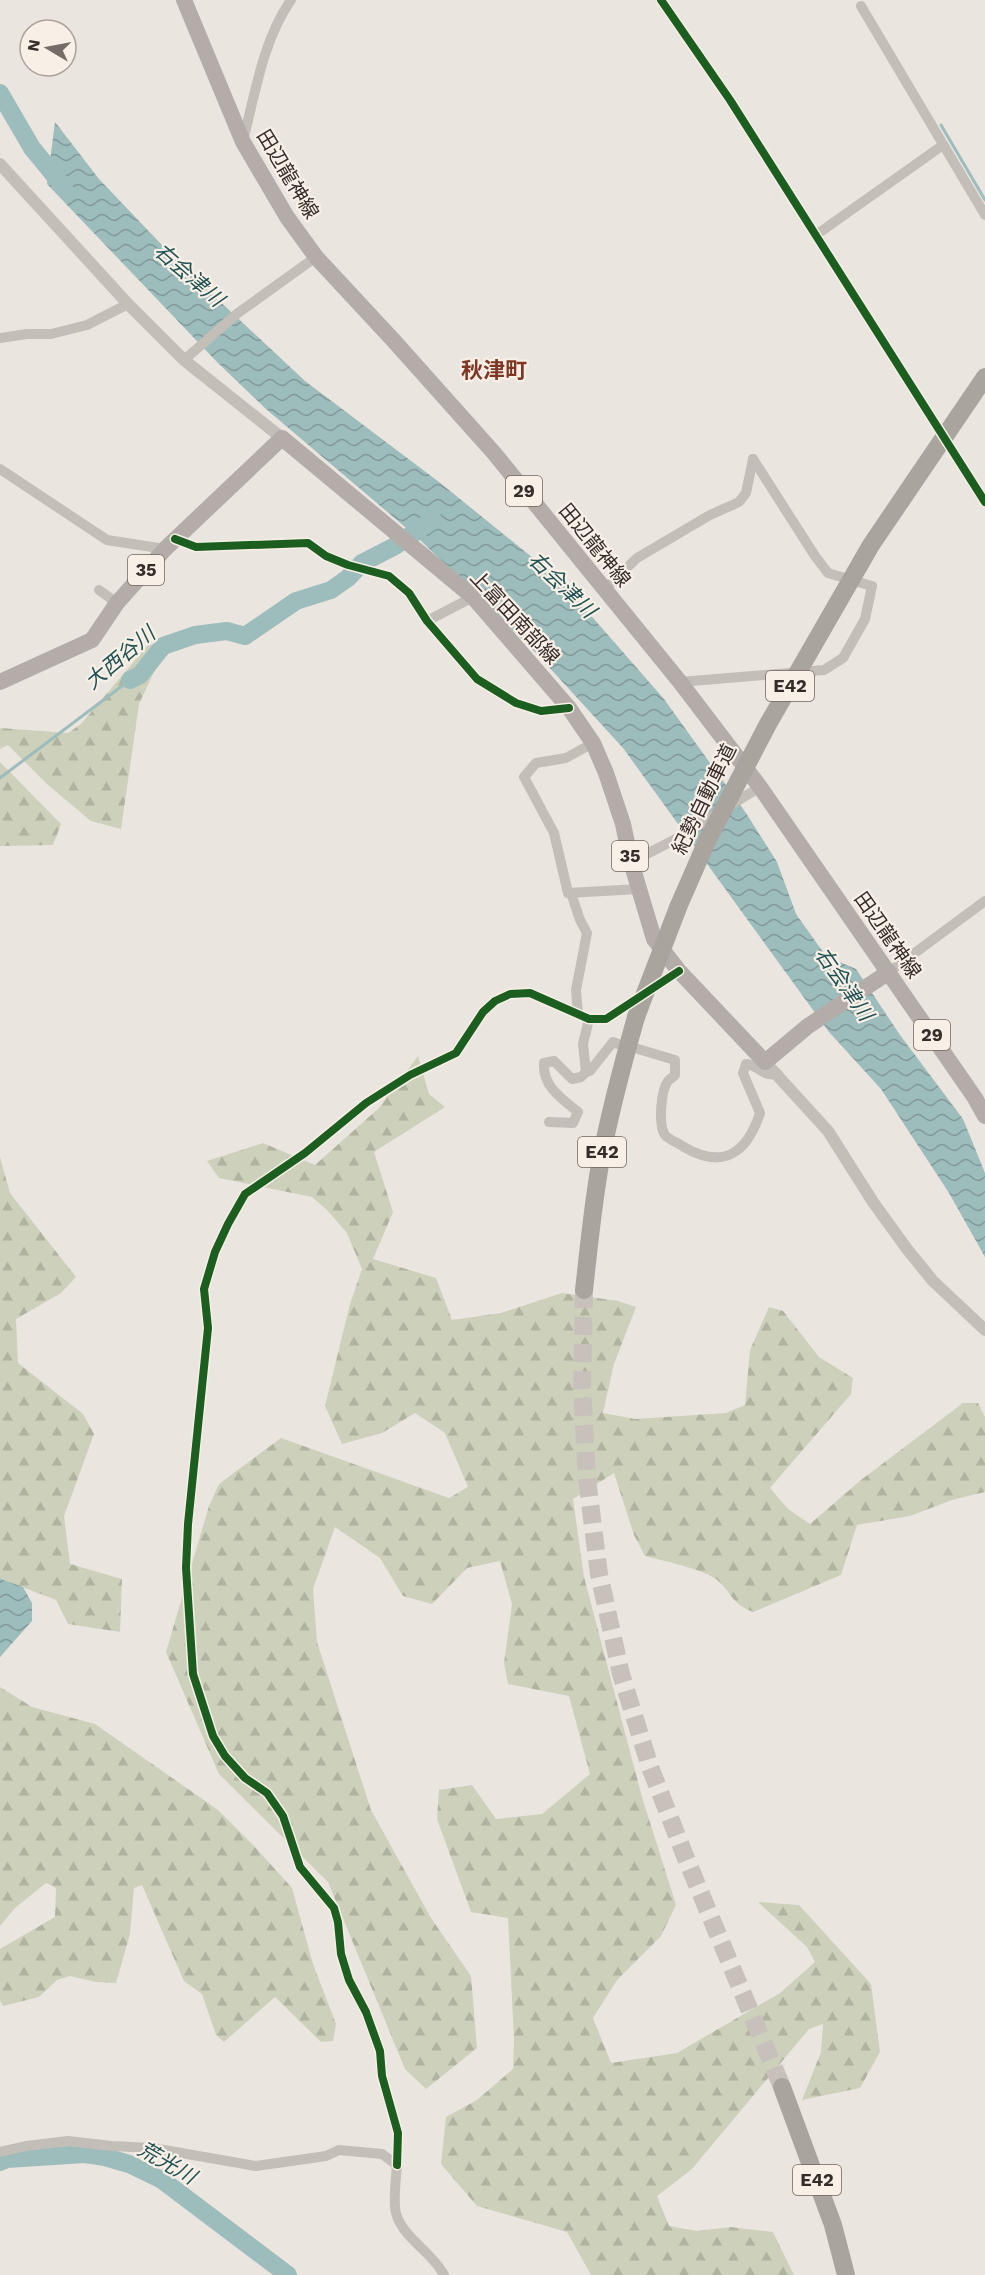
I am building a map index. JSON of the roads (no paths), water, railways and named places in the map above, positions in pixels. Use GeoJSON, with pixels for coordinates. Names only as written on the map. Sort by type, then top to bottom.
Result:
{"type":"FeatureCollection","features":[{"type":"Feature","properties":{"kind":"highway","name":"紀勢自動車道"},"geometry":{"type":"LineString","coordinates":[[585,1290],[591,1218],[601,1158],[622,1067],[636,1017],[663,943],[702,852],[768,724],[871,545],[985,377]]}},
{"type":"Feature","properties":{"kind":"highway","name":"E42"},"geometry":{"type":"LineString","coordinates":[[782,2087],[832,2225],[846,2275]]}},
{"type":"Feature","properties":{"kind":"main road","name":"田辺龍神線"},"geometry":{"type":"LineString","coordinates":[[184,0],[243,142],[287,217],[316,257],[394,340],[494,453],[680,682],[760,787],[884,975],[980,1095],[985,1116]]}},
{"type":"Feature","properties":{"kind":"main road","name":"上富田南部線"},"geometry":{"type":"LineString","coordinates":[[282,438],[472,597],[569,708],[592,743],[606,773],[623,824],[631,862],[654,939],[679,971],[765,1062]]}},
{"type":"Feature","properties":{"kind":"main road","name":"35"},"geometry":{"type":"LineString","coordinates":[[0,682],[92,640],[117,603],[170,544],[282,438]]}},
{"type":"Feature","properties":{"kind":"main road"},"geometry":{"type":"LineString","coordinates":[[765,1062],[808,1026],[884,975]]}},
{"type":"Feature","properties":{"kind":"street"},"geometry":{"type":"LineString","coordinates":[[243,142],[269,43],[291,0]]}},
{"type":"Feature","properties":{"kind":"street"},"geometry":{"type":"LineString","coordinates":[[661,0],[730,100],[985,502]]}},
{"type":"Feature","properties":{"kind":"street"},"geometry":{"type":"LineString","coordinates":[[861,6],[985,215]]}},
{"type":"Feature","properties":{"kind":"street"},"geometry":{"type":"LineString","coordinates":[[816,235],[943,146]]}},
{"type":"Feature","properties":{"kind":"street"},"geometry":{"type":"LineString","coordinates":[[0,164],[128,304],[184,360],[282,438]]}},
{"type":"Feature","properties":{"kind":"street"},"geometry":{"type":"LineString","coordinates":[[184,360],[238,313],[316,257]]}},
{"type":"Feature","properties":{"kind":"street"},"geometry":{"type":"LineString","coordinates":[[0,338],[27,334],[51,334],[87,325],[128,304]]}},
{"type":"Feature","properties":{"kind":"street"},"geometry":{"type":"LineString","coordinates":[[604,590],[638,558],[710,515],[739,502],[746,493],[753,459],[828,573],[872,586],[865,619],[843,658],[824,670],[680,682]]}},
{"type":"Feature","properties":{"kind":"street"},"geometry":{"type":"LineString","coordinates":[[0,469],[107,540],[196,547],[308,543],[326,556],[348,565],[389,576],[409,592],[427,621],[477,679],[516,703],[542,711],[569,708]]}},
{"type":"Feature","properties":{"kind":"street"},"geometry":{"type":"LineString","coordinates":[[99,590],[117,603]]}},
{"type":"Feature","properties":{"kind":"street"},"geometry":{"type":"LineString","coordinates":[[427,621],[472,597]]}},
{"type":"Feature","properties":{"kind":"street"},"geometry":{"type":"LineString","coordinates":[[578,1014],[576,990],[587,933],[571,893],[568,893],[554,833],[524,777],[537,763],[566,758],[592,743]]}},
{"type":"Feature","properties":{"kind":"street"},"geometry":{"type":"LineString","coordinates":[[631,862],[674,840],[760,787]]}},
{"type":"Feature","properties":{"kind":"street"},"geometry":{"type":"LineString","coordinates":[[571,893],[639,889]]}},
{"type":"Feature","properties":{"kind":"street"},"geometry":{"type":"LineString","coordinates":[[884,975],[985,901]]}},
{"type":"Feature","properties":{"kind":"street"},"geometry":{"type":"LineString","coordinates":[[444,2275],[404,2228],[395,2209],[398,2133],[382,2076],[380,2051],[366,2012],[349,1980],[334,1908],[300,1867],[283,1815],[267,1793],[245,1778],[227,1759],[213,1736],[193,1674],[186,1568],[188,1524],[208,1328],[204,1289],[215,1252],[245,1194],[305,1154],[366,1103],[410,1075],[456,1053],[483,1012],[495,1001],[510,994],[530,993],[589,1019],[606,1019],[679,971]]}},
{"type":"Feature","properties":{"kind":"street"},"geometry":{"type":"LineString","coordinates":[[586,1072],[583,1044],[589,1019]]}},
{"type":"Feature","properties":{"kind":"street"},"geometry":{"type":"LineString","coordinates":[[549,1122],[573,1123],[578,1112],[555,1093],[543,1073],[543,1063],[554,1061],[572,1079],[581,1077],[590,1071],[613,1042],[618,1044]]}},
{"type":"Feature","properties":{"kind":"street"},"geometry":{"type":"LineString","coordinates":[[638,1049],[675,1060],[675,1075],[667,1082],[661,1110],[661,1126],[665,1135],[706,1157],[724,1157],[736,1151],[746,1143],[755,1128],[760,1113],[743,1072],[746,1064],[770,1076],[778,1074]]}},
{"type":"Feature","properties":{"kind":"street"},"geometry":{"type":"LineString","coordinates":[[765,1062],[828,1131],[873,1202],[933,1281],[985,1330]]}},
{"type":"Feature","properties":{"kind":"street"},"geometry":{"type":"LineString","coordinates":[[0,2152],[68,2141],[153,2148],[256,2166],[326,2156],[339,2150],[382,2154],[397,2164]]}},
{"type":"Feature","properties":{"kind":"water"},"geometry":{"type":"Polygon","coordinates":[[[55,122],[99,179],[181,265],[305,381],[439,482],[559,579],[664,699],[746,813],[777,862],[796,914],[826,956],[856,969],[900,1035],[963,1119],[985,1173],[985,1257],[949,1193],[881,1089],[829,1032],[623,748],[537,654],[418,538],[266,409],[217,362],[47,184],[55,122]]]}},
{"type":"Feature","properties":{"kind":"water"},"geometry":{"type":"Polygon","coordinates":[[[0,1575],[1,1579],[23,1587],[32,1603],[32,1621],[0,1657],[0,1575]]]}},
{"type":"Feature","properties":{"kind":"waterway","name":"右会津川"},"geometry":{"type":"LineString","coordinates":[[0,93],[32,148],[64,187]]}},
{"type":"Feature","properties":{"kind":"waterway"},"geometry":{"type":"LineString","coordinates":[[941,125],[985,200]]}},
{"type":"Feature","properties":{"kind":"waterway","name":"大西谷川"},"geometry":{"type":"LineString","coordinates":[[130,680],[140,675],[163,646],[195,635],[227,631],[245,636],[296,601],[331,590],[348,578],[362,563],[395,546],[433,520]]}},
{"type":"Feature","properties":{"kind":"waterway","name":"大西谷川"},"geometry":{"type":"LineString","coordinates":[[0,778],[130,680]]}},
{"type":"Feature","properties":{"kind":"waterway","name":"荒光川"},"geometry":{"type":"LineString","coordinates":[[0,2162],[7,2159],[85,2154],[129,2164],[162,2180],[288,2275]]}},
{"type":"Feature","properties":{"kind":"tunnel"},"geometry":{"type":"LineString","coordinates":[[584,1290],[582,1388],[587,1479],[599,1574],[621,1674],[650,1767],[782,2087]]}},
{"type":"Feature","properties":{"kind":"district","name":"秋津町"},"geometry":{"type":"Point","coordinates":[494,370]}}]}
